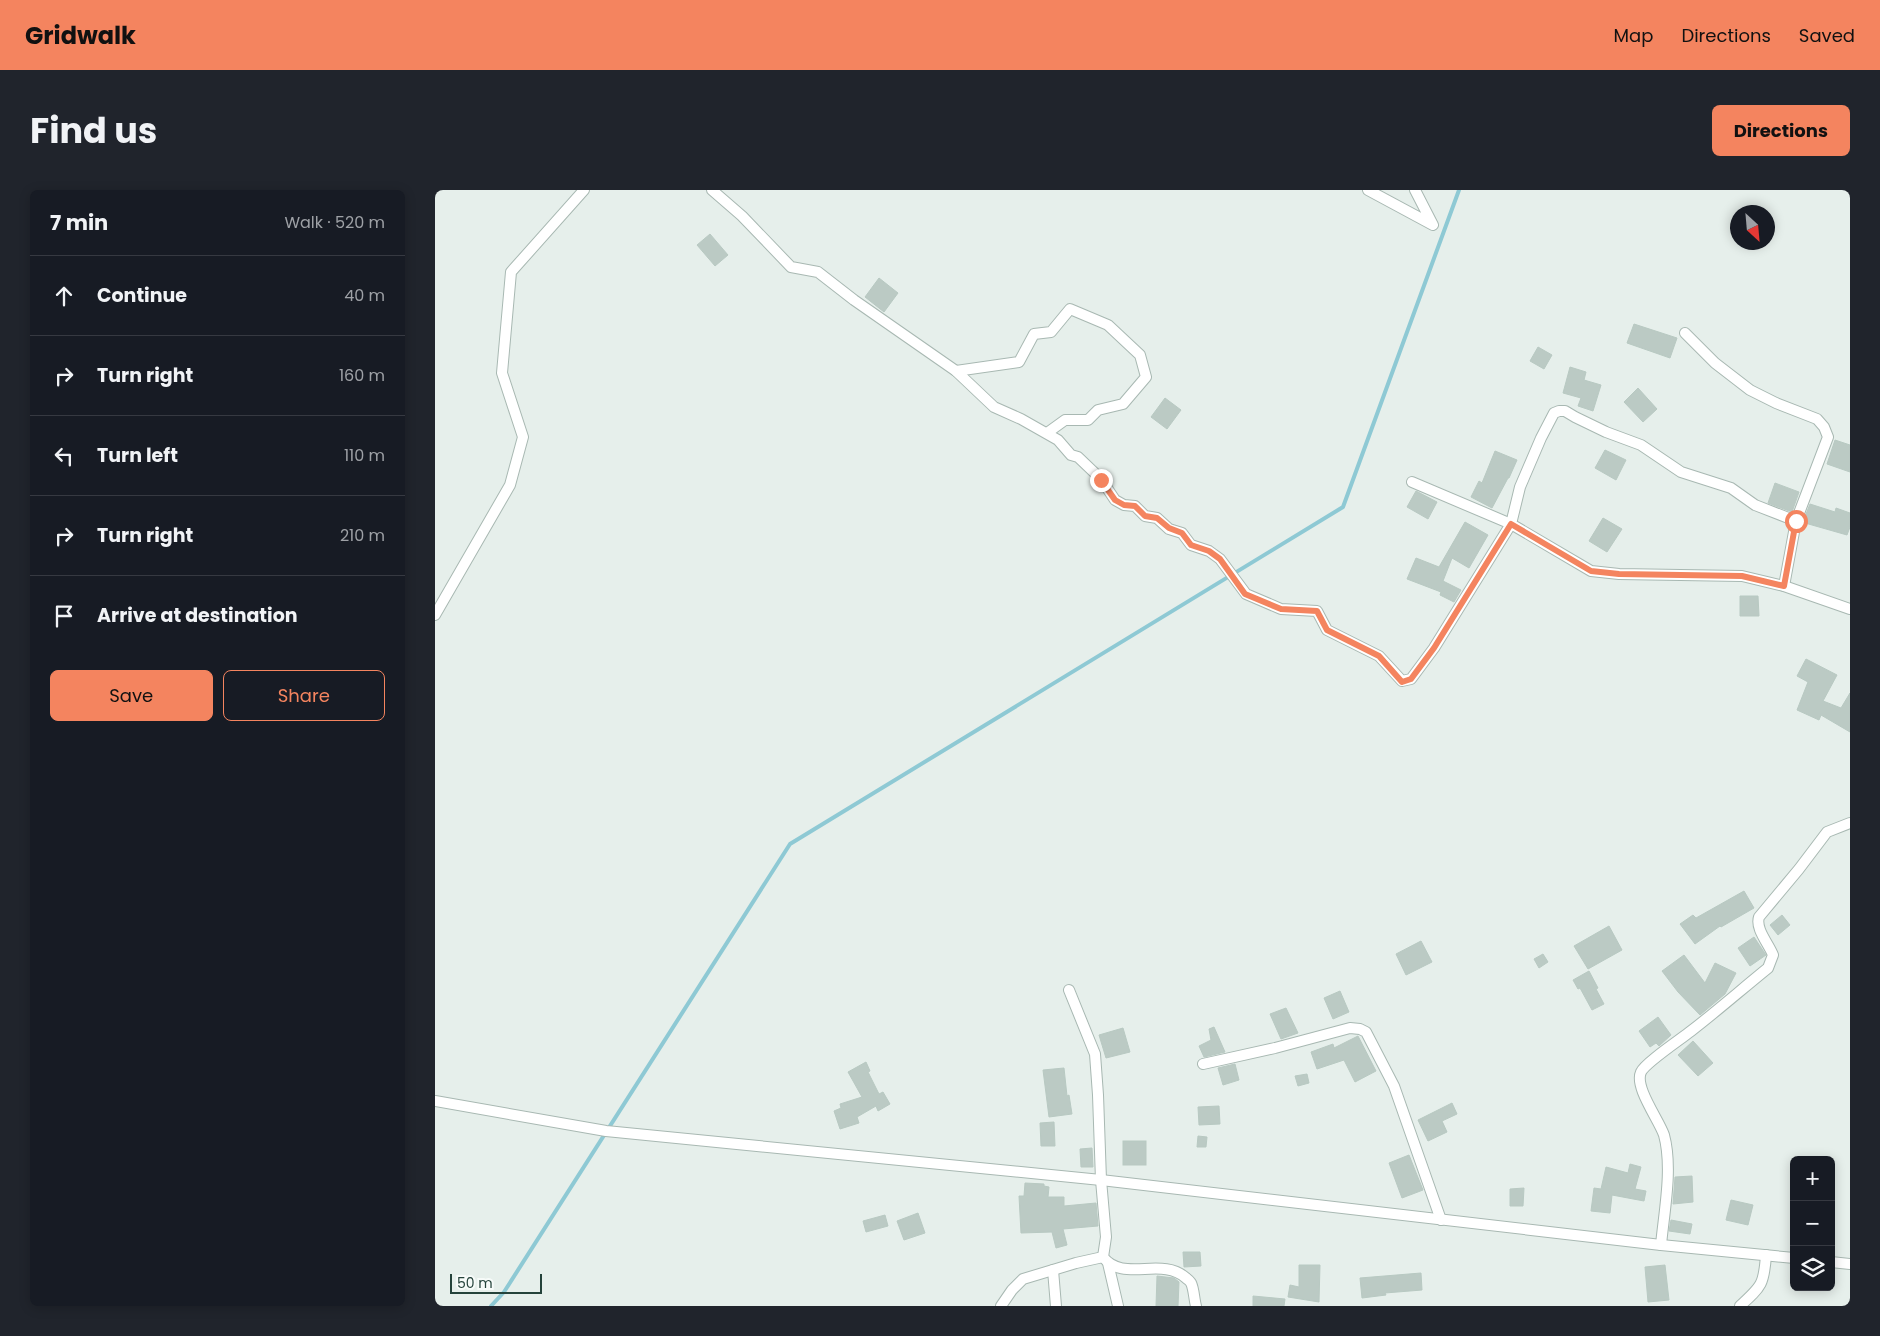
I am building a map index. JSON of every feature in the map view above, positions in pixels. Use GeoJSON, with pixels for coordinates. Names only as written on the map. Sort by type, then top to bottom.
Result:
{"type":"FeatureCollection","features":[{"type":"Feature","properties":{"kind":"street"},"geometry":{"type":"LineString","coordinates":[[435,615],[511,484],[523,438],[502,373],[511,272],[584,190]]}},
{"type":"Feature","properties":{"kind":"street"},"geometry":{"type":"LineString","coordinates":[[712,190],[742,216],[791,267],[818,272],[854,300],[956,371],[994,407],[1058,440],[1071,456],[1078,457],[1101,480],[1115,500],[1124,505],[1135,506],[1145,516],[1157,518],[1169,528],[1182,533],[1191,545],[1209,551],[1220,559],[1245,594],[1281,609],[1317,611],[1327,630],[1379,656],[1402,682],[1411,679],[1434,648],[1511,524],[1520,487],[1537,446],[1554,414],[1559,411],[1565,411],[1606,432],[1641,446],[1681,472],[1731,488],[1755,505],[1796,521]]}},
{"type":"Feature","properties":{"kind":"street"},"geometry":{"type":"LineString","coordinates":[[1368,190],[1433,224],[1415,190]]}},
{"type":"Feature","properties":{"kind":"street"},"geometry":{"type":"LineString","coordinates":[[956,371],[1019,362],[1033,334],[1051,332],[1070,310],[1108,325],[1140,355],[1146,377],[1123,404],[1098,410],[1088,420],[1065,420],[1047,433]]}},
{"type":"Feature","properties":{"kind":"street"},"geometry":{"type":"LineString","coordinates":[[1685,333],[1715,363],[1750,390],[1776,403],[1817,419],[1824,427],[1828,437],[1796,521],[1784,586]]}},
{"type":"Feature","properties":{"kind":"street"},"geometry":{"type":"LineString","coordinates":[[1412,482],[1511,524],[1591,571],[1619,574],[1742,576],[1784,586],[1850,609]]}},
{"type":"Feature","properties":{"kind":"street"},"geometry":{"type":"LineString","coordinates":[[1661,1245],[1668,1167],[1664,1135],[1645,1096],[1640,1081],[1640,1073],[1648,1064],[1768,968],[1773,955],[1759,927],[1759,917],[1827,832],[1850,823]]}},
{"type":"Feature","properties":{"kind":"street"},"geometry":{"type":"LineString","coordinates":[[1069,990],[1095,1054],[1106,1260],[1118,1306]]}},
{"type":"Feature","properties":{"kind":"street"},"geometry":{"type":"LineString","coordinates":[[1203,1064],[1275,1048],[1349,1028],[1360,1029],[1366,1032],[1394,1086],[1441,1220]]}},
{"type":"Feature","properties":{"kind":"street"},"geometry":{"type":"LineString","coordinates":[[435,1100],[607,1132],[1101,1180],[1661,1245],[1790,1258]]}},
{"type":"Feature","properties":{"kind":"street"},"geometry":{"type":"LineString","coordinates":[[1739,1306],[1755,1292],[1765,1278],[1766,1255]]}},
{"type":"Feature","properties":{"kind":"street"},"geometry":{"type":"LineString","coordinates":[[1001,1306],[1023,1279],[1053,1270],[1106,1260],[1123,1269],[1162,1268],[1178,1271],[1191,1283],[1196,1306]]}},
{"type":"Feature","properties":{"kind":"street"},"geometry":{"type":"LineString","coordinates":[[1835,1262],[1850,1264]]}},
{"type":"Feature","properties":{"kind":"street"},"geometry":{"type":"LineString","coordinates":[[1053,1270],[1055,1306]]}},
{"type":"Feature","properties":{"kind":"building"},"geometry":{"type":"Polygon","coordinates":[[[710,234],[728,255],[715,266],[697,245],[710,234]]]}},
{"type":"Feature","properties":{"kind":"building"},"geometry":{"type":"Polygon","coordinates":[[[879,278],[898,293],[884,312],[865,297],[879,278]]]}},
{"type":"Feature","properties":{"kind":"building"},"geometry":{"type":"Polygon","coordinates":[[[1634,324],[1677,338],[1670,358],[1627,343],[1634,324]]]}},
{"type":"Feature","properties":{"kind":"building"},"geometry":{"type":"Polygon","coordinates":[[[1538,347],[1552,355],[1544,369],[1530,361],[1538,347]]]}},
{"type":"Feature","properties":{"kind":"building"},"geometry":{"type":"Polygon","coordinates":[[[1570,367],[1586,372],[1584,380],[1601,385],[1593,411],[1578,406],[1581,398],[1563,393],[1570,367]]]}},
{"type":"Feature","properties":{"kind":"building"},"geometry":{"type":"Polygon","coordinates":[[[1638,388],[1657,409],[1643,422],[1624,402],[1638,388]]]}},
{"type":"Feature","properties":{"kind":"building"},"geometry":{"type":"Polygon","coordinates":[[[1165,398],[1181,410],[1167,429],[1151,417],[1165,398]]]}},
{"type":"Feature","properties":{"kind":"building"},"geometry":{"type":"Polygon","coordinates":[[[1835,440],[1850,445],[1850,472],[1827,464],[1835,440]]]}},
{"type":"Feature","properties":{"kind":"building"},"geometry":{"type":"Polygon","coordinates":[[[1605,450],[1626,460],[1616,480],[1595,468],[1605,450]]]}},
{"type":"Feature","properties":{"kind":"building"},"geometry":{"type":"Polygon","coordinates":[[[1495,451],[1517,460],[1492,508],[1471,497],[1479,481],[1482,483],[1495,451]]]}},
{"type":"Feature","properties":{"kind":"building"},"geometry":{"type":"Polygon","coordinates":[[[1775,483],[1799,492],[1792,512],[1768,503],[1775,483]]]}},
{"type":"Feature","properties":{"kind":"building"},"geometry":{"type":"Polygon","coordinates":[[[1416,491],[1437,502],[1428,519],[1407,507],[1416,491]]]}},
{"type":"Feature","properties":{"kind":"building"},"geometry":{"type":"Polygon","coordinates":[[[1810,504],[1835,512],[1836,508],[1850,513],[1850,527],[1847,535],[1805,523],[1806,520],[1804,519],[1810,504]]]}},
{"type":"Feature","properties":{"kind":"building"},"geometry":{"type":"Polygon","coordinates":[[[1603,518],[1622,529],[1607,552],[1589,541],[1603,518]]]}},
{"type":"Feature","properties":{"kind":"building"},"geometry":{"type":"Polygon","coordinates":[[[1465,522],[1488,535],[1469,568],[1452,558],[1443,581],[1461,590],[1454,602],[1440,595],[1441,592],[1407,579],[1416,558],[1439,567],[1465,522]]]}},
{"type":"Feature","properties":{"kind":"building"},"geometry":{"type":"Polygon","coordinates":[[[1740,596],[1758,596],[1759,616],[1740,616],[1740,596]]]}},
{"type":"Feature","properties":{"kind":"building"},"geometry":{"type":"Polygon","coordinates":[[[1806,659],[1837,675],[1823,701],[1841,708],[1850,693],[1850,732],[1821,715],[1819,720],[1797,710],[1808,682],[1797,676],[1806,659]]]}},
{"type":"Feature","properties":{"kind":"building"},"geometry":{"type":"Polygon","coordinates":[[[1744,891],[1754,908],[1720,926],[1695,944],[1680,924],[1693,915],[1696,918],[1744,891]]]}},
{"type":"Feature","properties":{"kind":"building"},"geometry":{"type":"Polygon","coordinates":[[[1782,915],[1790,925],[1778,935],[1770,925],[1782,915]]]}},
{"type":"Feature","properties":{"kind":"building"},"geometry":{"type":"Polygon","coordinates":[[[1609,926],[1622,950],[1588,969],[1574,946],[1609,926]]]}},
{"type":"Feature","properties":{"kind":"building"},"geometry":{"type":"Polygon","coordinates":[[[1754,937],[1766,955],[1750,966],[1738,948],[1754,937]]]}},
{"type":"Feature","properties":{"kind":"building"},"geometry":{"type":"Polygon","coordinates":[[[1421,941],[1432,962],[1406,975],[1396,954],[1421,941]]]}},
{"type":"Feature","properties":{"kind":"building"},"geometry":{"type":"Polygon","coordinates":[[[1543,954],[1548,962],[1539,968],[1534,959],[1543,954]]]}},
{"type":"Feature","properties":{"kind":"building"},"geometry":{"type":"Polygon","coordinates":[[[1684,955],[1705,983],[1715,963],[1736,973],[1725,994],[1700,1015],[1678,992],[1662,971],[1684,955]]]}},
{"type":"Feature","properties":{"kind":"building"},"geometry":{"type":"Polygon","coordinates":[[[1589,971],[1604,1004],[1592,1010],[1580,988],[1578,989],[1573,980],[1589,971]]]}},
{"type":"Feature","properties":{"kind":"building"},"geometry":{"type":"Polygon","coordinates":[[[1340,991],[1349,1012],[1333,1019],[1324,998],[1340,991]]]}},
{"type":"Feature","properties":{"kind":"building"},"geometry":{"type":"Polygon","coordinates":[[[1286,1008],[1298,1033],[1281,1039],[1270,1014],[1286,1008]]]}},
{"type":"Feature","properties":{"kind":"building"},"geometry":{"type":"Polygon","coordinates":[[[1658,1017],[1671,1035],[1659,1046],[1656,1043],[1650,1047],[1639,1031],[1658,1017]]]}},
{"type":"Feature","properties":{"kind":"building"},"geometry":{"type":"Polygon","coordinates":[[[1214,1027],[1225,1052],[1204,1057],[1199,1046],[1211,1040],[1209,1029],[1214,1027]]]}},
{"type":"Feature","properties":{"kind":"building"},"geometry":{"type":"Polygon","coordinates":[[[1123,1028],[1130,1052],[1106,1058],[1099,1035],[1123,1028]]]}},
{"type":"Feature","properties":{"kind":"building"},"geometry":{"type":"Polygon","coordinates":[[[1358,1036],[1376,1071],[1355,1082],[1344,1060],[1317,1069],[1311,1052],[1333,1044],[1334,1048],[1358,1036]]]}},
{"type":"Feature","properties":{"kind":"building"},"geometry":{"type":"Polygon","coordinates":[[[1693,1041],[1713,1063],[1698,1076],[1678,1055],[1693,1041]]]}},
{"type":"Feature","properties":{"kind":"building"},"geometry":{"type":"Polygon","coordinates":[[[866,1062],[870,1071],[868,1072],[879,1094],[883,1092],[890,1104],[878,1111],[876,1106],[857,1117],[859,1123],[840,1129],[834,1111],[841,1108],[840,1104],[862,1097],[848,1072],[866,1062]]]}},
{"type":"Feature","properties":{"kind":"building"},"geometry":{"type":"Polygon","coordinates":[[[1235,1064],[1239,1080],[1223,1085],[1218,1068],[1235,1064]]]}},
{"type":"Feature","properties":{"kind":"building"},"geometry":{"type":"Polygon","coordinates":[[[1064,1068],[1067,1096],[1069,1095],[1072,1114],[1049,1117],[1043,1070],[1064,1068]]]}},
{"type":"Feature","properties":{"kind":"building"},"geometry":{"type":"Polygon","coordinates":[[[1307,1074],[1309,1083],[1298,1086],[1295,1076],[1307,1074]]]}},
{"type":"Feature","properties":{"kind":"building"},"geometry":{"type":"Polygon","coordinates":[[[1452,1103],[1457,1114],[1442,1121],[1447,1132],[1428,1141],[1418,1120],[1452,1103]]]}},
{"type":"Feature","properties":{"kind":"building"},"geometry":{"type":"Polygon","coordinates":[[[1219,1106],[1220,1124],[1199,1125],[1198,1107],[1219,1106]]]}},
{"type":"Feature","properties":{"kind":"building"},"geometry":{"type":"Polygon","coordinates":[[[1054,1122],[1055,1146],[1041,1146],[1040,1123],[1054,1122]]]}},
{"type":"Feature","properties":{"kind":"building"},"geometry":{"type":"Polygon","coordinates":[[[1198,1136],[1207,1137],[1206,1147],[1197,1147],[1198,1136]]]}},
{"type":"Feature","properties":{"kind":"building"},"geometry":{"type":"Polygon","coordinates":[[[1123,1141],[1146,1141],[1146,1165],[1123,1165],[1123,1141]]]}},
{"type":"Feature","properties":{"kind":"building"},"geometry":{"type":"Polygon","coordinates":[[[1092,1148],[1093,1167],[1081,1167],[1080,1149],[1092,1148]]]}},
{"type":"Feature","properties":{"kind":"building"},"geometry":{"type":"Polygon","coordinates":[[[1409,1155],[1423,1190],[1402,1198],[1389,1163],[1409,1155]]]}},
{"type":"Feature","properties":{"kind":"building"},"geometry":{"type":"Polygon","coordinates":[[[1630,1164],[1641,1167],[1635,1189],[1646,1191],[1644,1201],[1612,1195],[1610,1213],[1591,1211],[1594,1188],[1601,1189],[1606,1167],[1628,1173],[1630,1164]]]}},
{"type":"Feature","properties":{"kind":"building"},"geometry":{"type":"Polygon","coordinates":[[[1692,1176],[1693,1202],[1673,1204],[1675,1177],[1692,1176]]]}},
{"type":"Feature","properties":{"kind":"building"},"geometry":{"type":"Polygon","coordinates":[[[1025,1183],[1044,1184],[1044,1186],[1049,1187],[1048,1197],[1064,1197],[1064,1206],[1096,1203],[1098,1226],[1063,1229],[1067,1245],[1056,1248],[1052,1232],[1021,1233],[1019,1196],[1024,1196],[1025,1183]]]}},
{"type":"Feature","properties":{"kind":"building"},"geometry":{"type":"Polygon","coordinates":[[[1524,1188],[1523,1206],[1510,1206],[1510,1189],[1524,1188]]]}},
{"type":"Feature","properties":{"kind":"building"},"geometry":{"type":"Polygon","coordinates":[[[1731,1200],[1753,1205],[1748,1225],[1726,1220],[1731,1200]]]}},
{"type":"Feature","properties":{"kind":"building"},"geometry":{"type":"Polygon","coordinates":[[[918,1213],[925,1233],[904,1240],[897,1221],[918,1213]]]}},
{"type":"Feature","properties":{"kind":"building"},"geometry":{"type":"Polygon","coordinates":[[[885,1215],[888,1226],[866,1232],[863,1221],[885,1215]]]}},
{"type":"Feature","properties":{"kind":"building"},"geometry":{"type":"Polygon","coordinates":[[[1671,1220],[1692,1224],[1690,1234],[1669,1231],[1671,1220]]]}},
{"type":"Feature","properties":{"kind":"building"},"geometry":{"type":"Polygon","coordinates":[[[1183,1252],[1200,1252],[1201,1266],[1184,1267],[1183,1252]]]}},
{"type":"Feature","properties":{"kind":"building"},"geometry":{"type":"Polygon","coordinates":[[[1299,1265],[1320,1265],[1319,1302],[1288,1297],[1290,1285],[1299,1287],[1299,1265]]]}},
{"type":"Feature","properties":{"kind":"building"},"geometry":{"type":"Polygon","coordinates":[[[1665,1265],[1669,1300],[1648,1302],[1645,1267],[1665,1265]]]}},
{"type":"Feature","properties":{"kind":"building"},"geometry":{"type":"Polygon","coordinates":[[[1421,1273],[1422,1290],[1385,1293],[1386,1295],[1362,1298],[1360,1278],[1421,1273]]]}},
{"type":"Feature","properties":{"kind":"building"},"geometry":{"type":"Polygon","coordinates":[[[1157,1276],[1174,1278],[1179,1282],[1178,1306],[1156,1306],[1157,1276]]]}},
{"type":"Feature","properties":{"kind":"building"},"geometry":{"type":"Polygon","coordinates":[[[1253,1296],[1285,1299],[1284,1306],[1253,1306],[1253,1296]]]}},
{"type":"Feature","properties":{"kind":"waterway"},"geometry":{"type":"LineString","coordinates":[[491,1306],[504,1292],[790,844],[1343,507],[1459,190]]}},
{"type":"Feature","properties":{"kind":"route"},"geometry":{"type":"LineString","coordinates":[[1101,480],[1115,500],[1124,505],[1135,506],[1145,516],[1157,518],[1169,528],[1182,533],[1191,545],[1209,551],[1220,559],[1245,594],[1281,609],[1317,611],[1327,630],[1379,656],[1402,682],[1411,679],[1434,648],[1468,590],[1511,524],[1591,571],[1619,574],[1742,576],[1784,586],[1796,521]]}}]}
